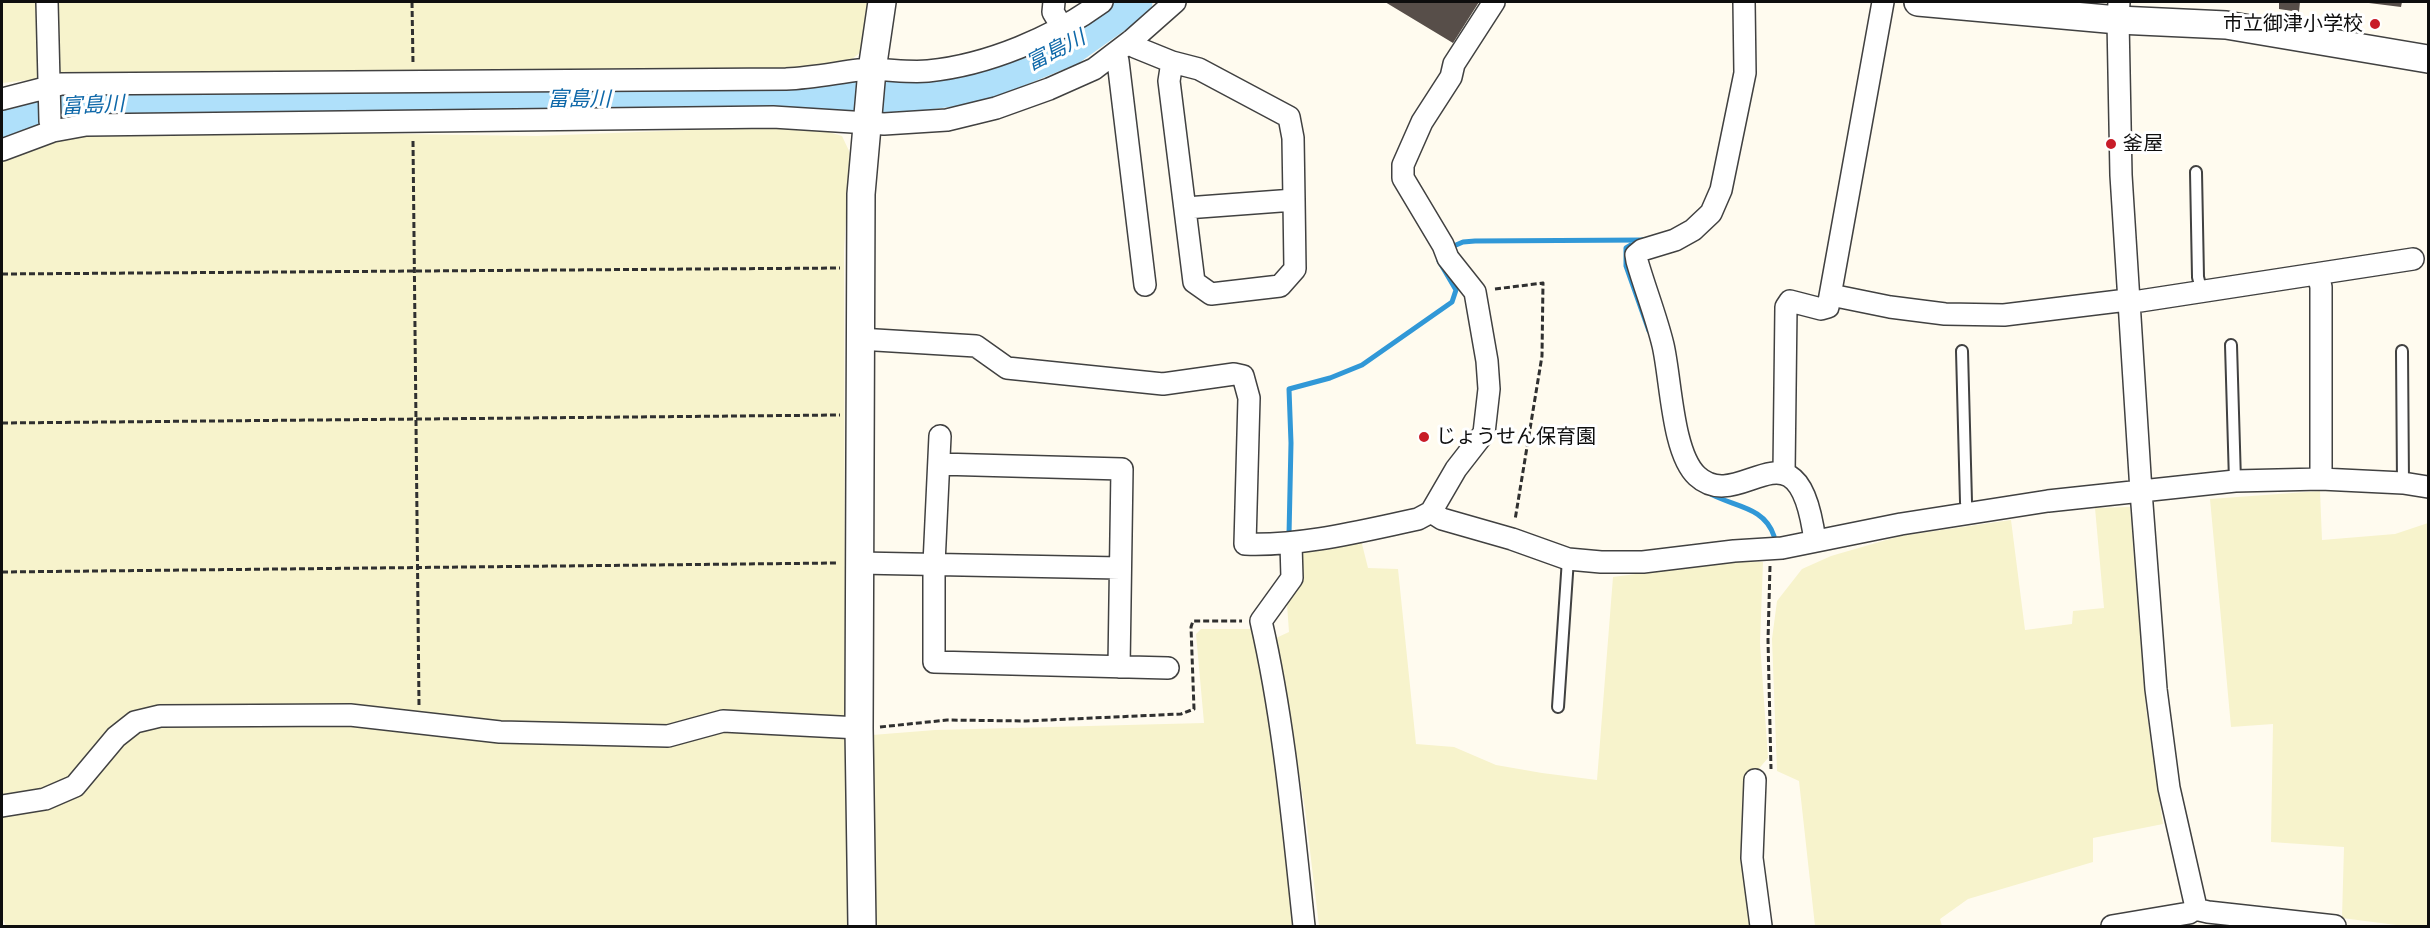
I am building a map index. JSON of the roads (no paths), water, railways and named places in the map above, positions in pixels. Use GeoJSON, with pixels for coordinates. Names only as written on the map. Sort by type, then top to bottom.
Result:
{"type":"FeatureCollection","features":[{"type":"Feature","properties":{"kind":"street"},"geometry":{"type":"LineString","coordinates":[[47,2],[52,126]]}},
{"type":"Feature","properties":{"kind":"street"},"geometry":{"type":"LineString","coordinates":[[862,927],[859,728],[861,194],[867,120],[882,2]]}},
{"type":"Feature","properties":{"kind":"street"},"geometry":{"type":"LineString","coordinates":[[1054,2],[1053,12],[1062,27]]}},
{"type":"Feature","properties":{"kind":"street"},"geometry":{"type":"LineString","coordinates":[[2,99],[49,91],[61,84],[786,79],[931,70],[979,60],[1027,44],[1062,27],[1102,2]]}},
{"type":"Feature","properties":{"kind":"street"},"geometry":{"type":"LineString","coordinates":[[2,150],[52,126],[773,117],[946,120],[996,108],[1094,69],[1132,40],[1175,2]]}},
{"type":"Feature","properties":{"kind":"street"},"geometry":{"type":"LineString","coordinates":[[859,339],[976,346],[1007,368],[1163,384],[1234,374],[1243,376],[1249,398],[1245,544],[1291,544],[1418,519],[1431,512],[1455,469],[1484,432],[1489,389],[1487,361],[1475,292],[1453,265],[1403,178],[1403,165],[1422,122],[1450,77],[1454,64],[1494,2]]}},
{"type":"Feature","properties":{"kind":"street"},"geometry":{"type":"LineString","coordinates":[[1744,2],[1745,73],[1720,190],[1714,206],[1711,213],[1693,230],[1675,240],[1642,250],[1636,255],[1663,345],[1682,456],[1697,476],[1713,485],[1726,486],[1764,473],[1784,473],[1796,480],[1804,492],[1815,541]]}},
{"type":"Feature","properties":{"kind":"street"},"geometry":{"type":"LineString","coordinates":[[1784,473],[1786,308],[1790,301],[1821,309],[1828,307],[1883,2]]}},
{"type":"Feature","properties":{"kind":"street"},"geometry":{"type":"LineString","coordinates":[[1918,2],[2119,10],[2226,25],[2428,59]]}},
{"type":"Feature","properties":{"kind":"street"},"geometry":{"type":"LineString","coordinates":[[2119,10],[2121,175],[2141,491],[2162,738],[2178,837],[2195,909]]}},
{"type":"Feature","properties":{"kind":"street"},"geometry":{"type":"LineString","coordinates":[[1132,40],[1135,47],[1172,62],[1199,69],[1289,117],[1293,138],[1295,269],[1280,286],[1210,294],[1194,282],[1169,81],[1172,62]]}},
{"type":"Feature","properties":{"kind":"street"},"geometry":{"type":"LineString","coordinates":[[1115,53],[1118,61],[1144,285]]}},
{"type":"Feature","properties":{"kind":"street"},"geometry":{"type":"LineString","coordinates":[[1186,208],[1294,200]]}},
{"type":"Feature","properties":{"kind":"street"},"geometry":{"type":"LineString","coordinates":[[1831,294],[1890,307],[1945,314],[2004,315],[2119,301],[2129,302],[2413,259]]}},
{"type":"Feature","properties":{"kind":"street"},"geometry":{"type":"LineString","coordinates":[[2318,274],[2321,287],[2321,479]]}},
{"type":"Feature","properties":{"kind":"street"},"geometry":{"type":"LineString","coordinates":[[940,436],[934,564],[934,662],[1168,668]]}},
{"type":"Feature","properties":{"kind":"street"},"geometry":{"type":"LineString","coordinates":[[939,464],[1122,469],[1119,667]]}},
{"type":"Feature","properties":{"kind":"street"},"geometry":{"type":"LineString","coordinates":[[1431,512],[1442,519],[1512,539],[1568,559],[1643,562],[1770,549],[1901,524],[2048,501],[2235,481],[2321,479],[2403,483],[2428,487]]}},
{"type":"Feature","properties":{"kind":"street"},"geometry":{"type":"LineString","coordinates":[[1291,544],[1292,578],[1261,621],[1273,673],[1283,744],[1304,927]]}},
{"type":"Feature","properties":{"kind":"street"},"geometry":{"type":"LineString","coordinates":[[859,563],[1120,568]]}},
{"type":"Feature","properties":{"kind":"street"},"geometry":{"type":"LineString","coordinates":[[2,806],[45,799],[75,786],[116,737],[135,722],[160,716],[350,715],[500,732],[657,736],[668,736],[723,721],[859,728]]}},
{"type":"Feature","properties":{"kind":"street"},"geometry":{"type":"LineString","coordinates":[[1755,780],[1752,858],[1761,927]]}},
{"type":"Feature","properties":{"kind":"street"},"geometry":{"type":"LineString","coordinates":[[2112,927],[2186,914],[2195,909]]}},
{"type":"Feature","properties":{"kind":"street"},"geometry":{"type":"LineString","coordinates":[[2195,909],[2335,927]]}},
{"type":"Feature","properties":{"kind":"lane"},"geometry":{"type":"LineString","coordinates":[[2196,172],[2198,277],[2202,292]]}},
{"type":"Feature","properties":{"kind":"lane"},"geometry":{"type":"LineString","coordinates":[[2231,345],[2235,481]]}},
{"type":"Feature","properties":{"kind":"lane"},"geometry":{"type":"LineString","coordinates":[[1962,351],[1968,513]]}},
{"type":"Feature","properties":{"kind":"lane"},"geometry":{"type":"LineString","coordinates":[[2402,351],[2403,483]]}},
{"type":"Feature","properties":{"kind":"lane"},"geometry":{"type":"LineString","coordinates":[[1558,707],[1568,559]]}},
{"type":"Feature","properties":{"kind":"waterway","name":"富島川"},"geometry":{"type":"LineString","coordinates":[[2,122],[29,112],[75,104],[898,97],[977,87],[1070,49],[1136,2]]}},
{"type":"Feature","properties":{"kind":"waterway"},"geometry":{"type":"LineString","coordinates":[[1449,248],[1463,242],[1475,241],[1643,240]]}},
{"type":"Feature","properties":{"kind":"waterway"},"geometry":{"type":"LineString","coordinates":[[1636,242],[1626,248],[1626,266],[1649,331]]}},
{"type":"Feature","properties":{"kind":"waterway"},"geometry":{"type":"LineString","coordinates":[[1289,535],[1291,443],[1289,389],[1330,378],[1362,365],[1452,302],[1456,290],[1439,261]]}},
{"type":"Feature","properties":{"kind":"waterway"},"geometry":{"type":"LineString","coordinates":[[1707,492],[1755,512],[1763,518],[1774,536]]}},
{"type":"Feature","properties":{"kind":"place","name":"市立御津小学校"},"geometry":{"type":"Point","coordinates":[2375,24]}},
{"type":"Feature","properties":{"kind":"place","name":"釜屋"},"geometry":{"type":"Point","coordinates":[2111,144]}},
{"type":"Feature","properties":{"kind":"place","name":"じょうせん保育園"},"geometry":{"type":"Point","coordinates":[1424,437]}}]}
